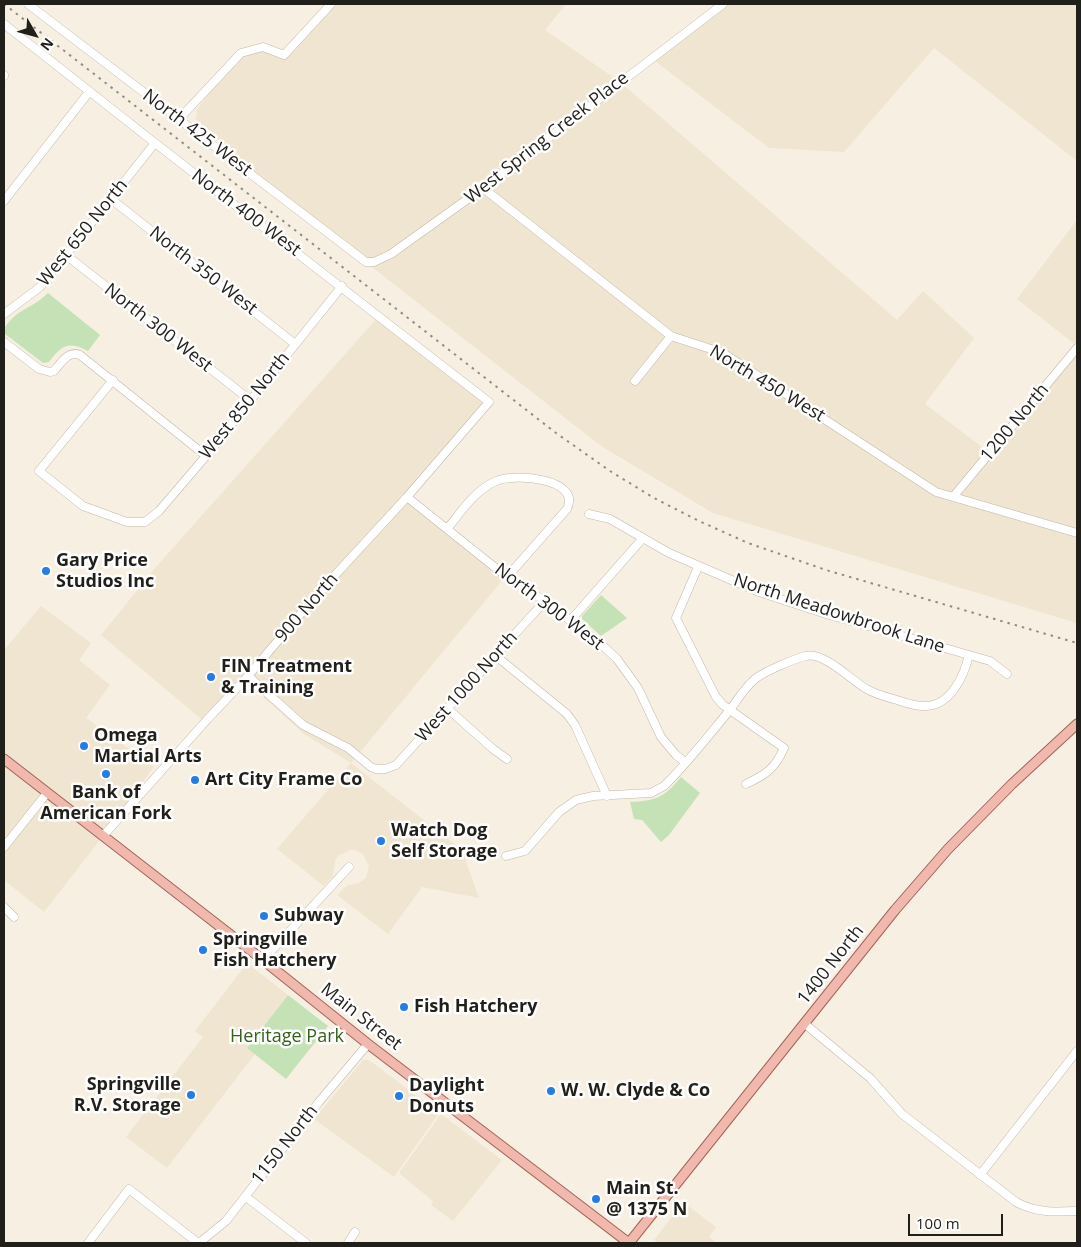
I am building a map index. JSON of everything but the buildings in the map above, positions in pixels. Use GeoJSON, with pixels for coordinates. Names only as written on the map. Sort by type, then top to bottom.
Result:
{"type":"FeatureCollection","features":[{"type":"Feature","properties":{"kind":"main road","name":"1400 North"},"geometry":{"type":"LineString","coordinates":[[629,1243],[895,910],[948,850],[1012,784],[1077,724]]}},
{"type":"Feature","properties":{"kind":"main road","name":"Main Street"},"geometry":{"type":"LineString","coordinates":[[4,759],[368,1044],[629,1243]]}},
{"type":"Feature","properties":{"kind":"street","name":"North 425 West"},"geometry":{"type":"LineString","coordinates":[[28,4],[366,262]]}},
{"type":"Feature","properties":{"kind":"street"},"geometry":{"type":"LineString","coordinates":[[179,120],[188,108],[241,53],[263,47],[284,55],[331,4]]}},
{"type":"Feature","properties":{"kind":"street","name":"West Spring Creek Place"},"geometry":{"type":"LineString","coordinates":[[366,262],[374,262],[391,254],[482,188],[723,4]]}},
{"type":"Feature","properties":{"kind":"street","name":"North 400 West"},"geometry":{"type":"LineString","coordinates":[[4,24],[154,143],[342,286],[489,402]]}},
{"type":"Feature","properties":{"kind":"street"},"geometry":{"type":"LineString","coordinates":[[4,201],[89,92]]}},
{"type":"Feature","properties":{"kind":"street","name":"West 650 North"},"geometry":{"type":"LineString","coordinates":[[4,314],[40,288],[154,143]]}},
{"type":"Feature","properties":{"kind":"street","name":"North 450 West"},"geometry":{"type":"LineString","coordinates":[[482,188],[671,336],[723,353],[927,487],[936,492],[1077,533]]}},
{"type":"Feature","properties":{"kind":"street","name":"North 350 West"},"geometry":{"type":"LineString","coordinates":[[111,199],[295,344]]}},
{"type":"Feature","properties":{"kind":"street","name":"North 300 West"},"geometry":{"type":"LineString","coordinates":[[66,255],[250,400]]}},
{"type":"Feature","properties":{"kind":"street","name":"West 850 North"},"geometry":{"type":"LineString","coordinates":[[113,380],[39,471],[83,506],[127,522],[145,522],[159,511],[206,456],[342,286]]}},
{"type":"Feature","properties":{"kind":"street"},"geometry":{"type":"LineString","coordinates":[[635,381],[671,336]]}},
{"type":"Feature","properties":{"kind":"street"},"geometry":{"type":"LineString","coordinates":[[4,342],[39,369],[45,371],[54,371],[67,356],[75,353],[113,380],[206,456]]}},
{"type":"Feature","properties":{"kind":"street","name":"1200 North"},"geometry":{"type":"LineString","coordinates":[[953,497],[1077,348]]}},
{"type":"Feature","properties":{"kind":"street","name":"900 North"},"geometry":{"type":"LineString","coordinates":[[103,836],[248,676],[314,598],[407,497],[489,402]]}},
{"type":"Feature","properties":{"kind":"street"},"geometry":{"type":"LineString","coordinates":[[447,529],[473,496],[481,489],[499,480],[512,477],[552,482],[564,490],[569,501],[567,509],[507,577]]}},
{"type":"Feature","properties":{"kind":"street","name":"North 300 West"},"geometry":{"type":"LineString","coordinates":[[407,497],[507,577],[545,601],[601,644],[627,671],[638,688],[662,737],[676,755],[685,762]]}},
{"type":"Feature","properties":{"kind":"street","name":"North Meadowbrook Lane"},"geometry":{"type":"LineString","coordinates":[[589,514],[610,519],[698,567],[772,597],[990,661],[1007,674]]}},
{"type":"Feature","properties":{"kind":"street"},"geometry":{"type":"LineString","coordinates":[[570,621],[644,538]]}},
{"type":"Feature","properties":{"kind":"street"},"geometry":{"type":"LineString","coordinates":[[698,567],[676,618],[716,697],[730,710],[784,748],[780,758],[765,775],[746,784]]}},
{"type":"Feature","properties":{"kind":"street","name":"West 1000 North"},"geometry":{"type":"LineString","coordinates":[[248,676],[309,729],[348,748],[371,767],[385,769],[396,765],[545,601]]}},
{"type":"Feature","properties":{"kind":"street"},"geometry":{"type":"LineString","coordinates":[[506,856],[525,851],[559,812],[576,800],[593,796],[651,793],[664,786],[730,710],[748,686],[763,673],[810,656],[826,661],[865,689],[915,706],[926,706],[943,701],[962,678],[969,655]]}},
{"type":"Feature","properties":{"kind":"street"},"geometry":{"type":"LineString","coordinates":[[496,656],[567,714],[575,725],[607,796]]}},
{"type":"Feature","properties":{"kind":"street"},"geometry":{"type":"LineString","coordinates":[[448,709],[507,759]]}},
{"type":"Feature","properties":{"kind":"street"},"geometry":{"type":"LineString","coordinates":[[4,847],[47,793]]}},
{"type":"Feature","properties":{"kind":"street"},"geometry":{"type":"LineString","coordinates":[[263,960],[349,867]]}},
{"type":"Feature","properties":{"kind":"street"},"geometry":{"type":"LineString","coordinates":[[4,907],[14,917]]}},
{"type":"Feature","properties":{"kind":"street"},"geometry":{"type":"LineString","coordinates":[[805,1024],[856,1064],[902,1114],[1016,1202],[1027,1208],[1050,1212],[1077,1211]]}},
{"type":"Feature","properties":{"kind":"street","name":"1150 North"},"geometry":{"type":"LineString","coordinates":[[198,1243],[226,1221],[318,1103],[368,1044]]}},
{"type":"Feature","properties":{"kind":"street"},"geometry":{"type":"LineString","coordinates":[[980,1175],[1077,1051]]}},
{"type":"Feature","properties":{"kind":"street"},"geometry":{"type":"LineString","coordinates":[[88,1243],[129,1189],[198,1243]]}},
{"type":"Feature","properties":{"kind":"street"},"geometry":{"type":"LineString","coordinates":[[246,1197],[296,1240],[306,1243]]}},
{"type":"Feature","properties":{"kind":"street"},"geometry":{"type":"LineString","coordinates":[[348,1243],[355,1232]]}},
{"type":"Feature","properties":{"kind":"shaded area"},"geometry":{"type":"Polygon","coordinates":[[[328,4],[566,4],[545,30],[620,82],[897,320],[923,291],[974,338],[925,404],[990,453],[1077,348],[1077,623],[713,513],[601,446],[254,176],[196,120],[197,110],[220,76],[241,53],[263,47],[284,55],[328,4]]]}},
{"type":"Feature","properties":{"kind":"shaded area"},"geometry":{"type":"Polygon","coordinates":[[[723,4],[1077,4],[1077,161],[934,48],[844,152],[769,148],[651,58],[723,4]]]}},
{"type":"Feature","properties":{"kind":"shaded area"},"geometry":{"type":"Polygon","coordinates":[[[1077,220],[1077,346],[1017,299],[1077,220]]]}},
{"type":"Feature","properties":{"kind":"shaded area"},"geometry":{"type":"Polygon","coordinates":[[[379,316],[489,402],[407,497],[507,577],[500,583],[351,763],[304,734],[248,683],[205,722],[101,635],[156,567],[379,316]]]}},
{"type":"Feature","properties":{"kind":"shaded area"},"geometry":{"type":"Polygon","coordinates":[[[41,606],[91,643],[79,660],[110,685],[86,718],[154,767],[44,912],[4,880],[4,650],[41,606]]]}},
{"type":"Feature","properties":{"kind":"shaded area"},"geometry":{"type":"Polygon","coordinates":[[[351,763],[462,850],[479,898],[422,887],[388,934],[337,895],[346,886],[359,883],[366,878],[369,866],[363,854],[350,850],[338,856],[335,861],[333,876],[324,886],[277,849],[351,763]]]}},
{"type":"Feature","properties":{"kind":"shaded area","name":"Springville R.V. Storage"},"geometry":{"type":"Polygon","coordinates":[[[247,963],[288,995],[247,1048],[255,1054],[167,1168],[126,1137],[203,1037],[195,1031],[247,963]]]}},
{"type":"Feature","properties":{"kind":"shaded area"},"geometry":{"type":"Polygon","coordinates":[[[363,1060],[373,1063],[439,1113],[394,1177],[314,1119],[363,1060]]]}},
{"type":"Feature","properties":{"kind":"shaded area"},"geometry":{"type":"Polygon","coordinates":[[[441,1114],[502,1160],[453,1221],[431,1205],[433,1201],[399,1173],[441,1114]]]}},
{"type":"Feature","properties":{"kind":"shaded area"},"geometry":{"type":"Polygon","coordinates":[[[683,1202],[716,1227],[709,1237],[717,1243],[658,1243],[654,1240],[683,1202]]]}},
{"type":"Feature","properties":{"kind":"green space"},"geometry":{"type":"Polygon","coordinates":[[[48,293],[100,335],[88,351],[75,346],[66,346],[49,362],[43,363],[5,334],[4,329],[14,317],[48,293]]]}},
{"type":"Feature","properties":{"kind":"green space"},"geometry":{"type":"Polygon","coordinates":[[[601,595],[627,618],[601,636],[582,619],[582,616],[601,595]]]}},
{"type":"Feature","properties":{"kind":"green space"},"geometry":{"type":"Polygon","coordinates":[[[681,777],[700,793],[669,835],[661,842],[642,820],[634,819],[630,802],[659,797],[681,777]]]}},
{"type":"Feature","properties":{"kind":"green space","name":"Heritage Park"},"geometry":{"type":"Polygon","coordinates":[[[288,995],[328,1026],[286,1079],[247,1048],[288,995]]]}},
{"type":"Feature","properties":{"kind":"railway"},"geometry":{"type":"LineString","coordinates":[[4,4],[556,433],[610,471],[654,498],[748,543],[826,570],[1077,643]]}},
{"type":"Feature","properties":{"kind":"place","name":"Gary Price Studios Inc"},"geometry":{"type":"Point","coordinates":[46,571]}},
{"type":"Feature","properties":{"kind":"place","name":"FIN Treatment & Training"},"geometry":{"type":"Point","coordinates":[211,677]}},
{"type":"Feature","properties":{"kind":"place","name":"Omega Martial Arts"},"geometry":{"type":"Point","coordinates":[84,746]}},
{"type":"Feature","properties":{"kind":"place","name":"Bank of American Fork"},"geometry":{"type":"Point","coordinates":[106,774]}},
{"type":"Feature","properties":{"kind":"place","name":"Art City Frame Co"},"geometry":{"type":"Point","coordinates":[195,780]}},
{"type":"Feature","properties":{"kind":"place","name":"Watch Dog Self Storage"},"geometry":{"type":"Point","coordinates":[381,841]}},
{"type":"Feature","properties":{"kind":"place","name":"Subway"},"geometry":{"type":"Point","coordinates":[264,916]}},
{"type":"Feature","properties":{"kind":"place","name":"Springville Fish Hatchery"},"geometry":{"type":"Point","coordinates":[203,950]}},
{"type":"Feature","properties":{"kind":"place","name":"Fish Hatchery"},"geometry":{"type":"Point","coordinates":[404,1007]}},
{"type":"Feature","properties":{"kind":"place","name":"W. W. Clyde & Co"},"geometry":{"type":"Point","coordinates":[551,1091]}},
{"type":"Feature","properties":{"kind":"place","name":"Springville R.V. Storage"},"geometry":{"type":"Point","coordinates":[191,1095]}},
{"type":"Feature","properties":{"kind":"place","name":"Daylight Donuts"},"geometry":{"type":"Point","coordinates":[399,1096]}},
{"type":"Feature","properties":{"kind":"place","name":"Main St. @ 1375 N"},"geometry":{"type":"Point","coordinates":[596,1199]}}]}
